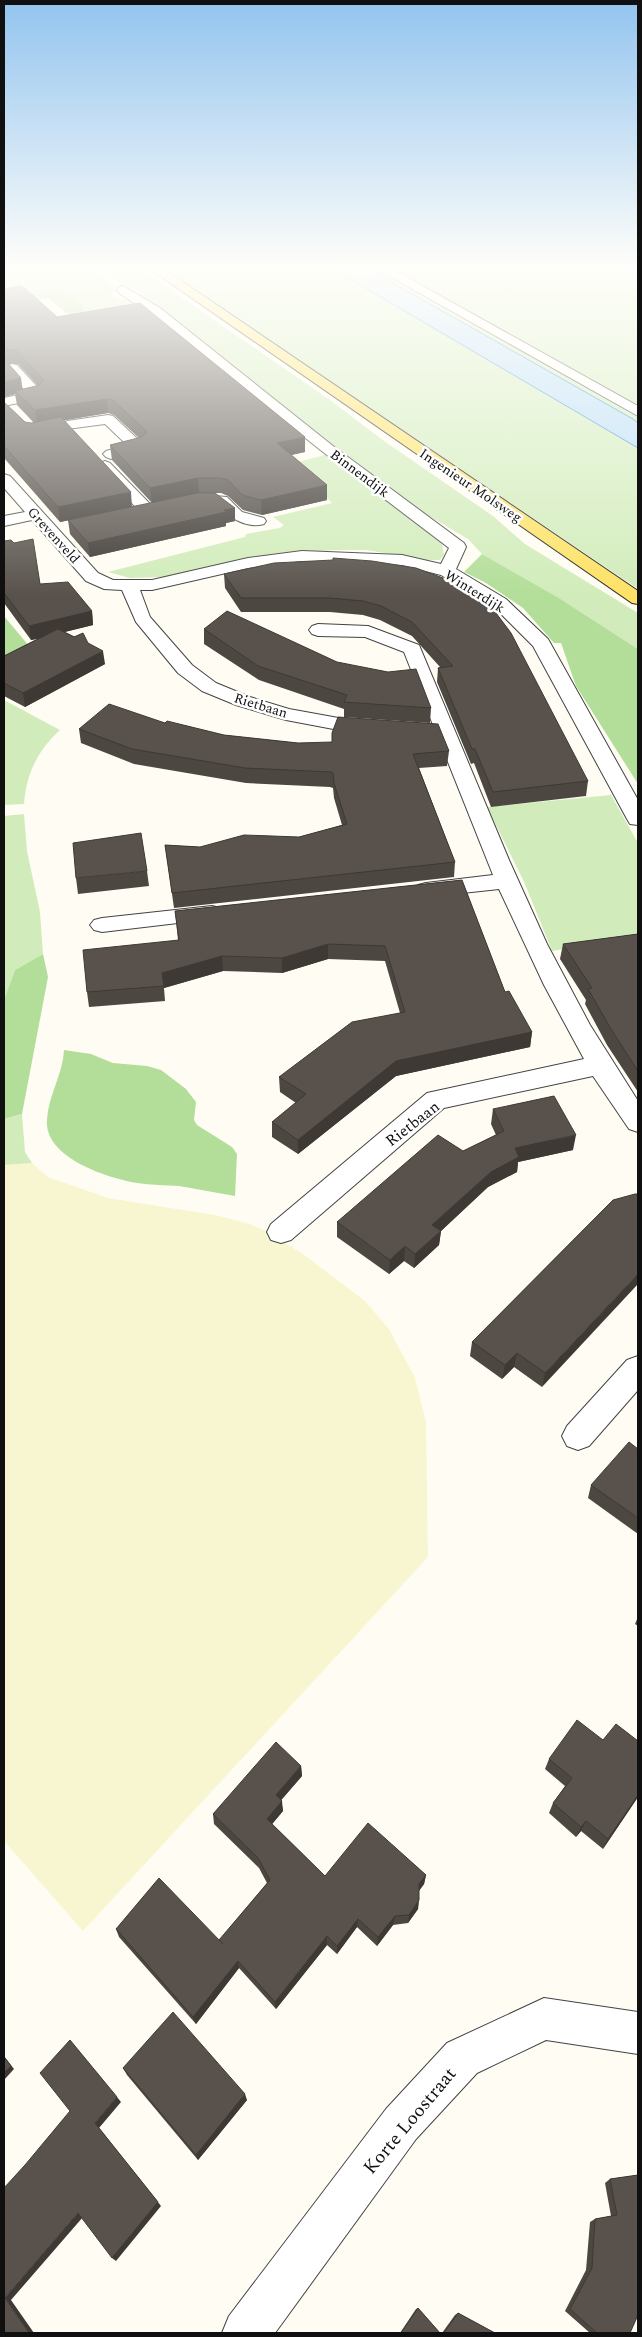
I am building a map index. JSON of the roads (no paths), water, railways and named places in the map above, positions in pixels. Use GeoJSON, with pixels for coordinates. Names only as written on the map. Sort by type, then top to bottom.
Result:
{"type":"FeatureCollection","features":[{"type":"Feature","properties":{"kind":"main road","name":"Ingenieur Molsweg"},"geometry":{"type":"LineString","coordinates":[[315,378],[638,599]]}},
{"type":"Feature","properties":{"kind":"street"},"geometry":{"type":"LineString","coordinates":[[4,403],[37,395],[21,378]]}},
{"type":"Feature","properties":{"kind":"street","name":"Binnendijk"},"geometry":{"type":"LineString","coordinates":[[240,378],[458,547],[447,571]]}},
{"type":"Feature","properties":{"kind":"street"},"geometry":{"type":"LineString","coordinates":[[577,378],[638,412]]}},
{"type":"Feature","properties":{"kind":"street"},"geometry":{"type":"LineString","coordinates":[[4,403],[16,415]]}},
{"type":"Feature","properties":{"kind":"street"},"geometry":{"type":"LineString","coordinates":[[50,429],[108,419],[138,447],[98,457],[149,512]]}},
{"type":"Feature","properties":{"kind":"street"},"geometry":{"type":"LineString","coordinates":[[67,426],[80,438]]}},
{"type":"Feature","properties":{"kind":"street","name":"Grevenveld"},"geometry":{"type":"LineString","coordinates":[[4,479],[34,515],[92,577],[119,585]]}},
{"type":"Feature","properties":{"kind":"street"},"geometry":{"type":"LineString","coordinates":[[182,504],[199,500],[222,500],[236,515],[258,521]]}},
{"type":"Feature","properties":{"kind":"street"},"geometry":{"type":"LineString","coordinates":[[131,515],[166,508]]}},
{"type":"Feature","properties":{"kind":"street"},"geometry":{"type":"LineString","coordinates":[[4,521],[34,515]]}},
{"type":"Feature","properties":{"kind":"street"},"geometry":{"type":"LineString","coordinates":[[51,531],[69,528]]}},
{"type":"Feature","properties":{"kind":"street","name":"Winterdijk"},"geometry":{"type":"LineString","coordinates":[[119,585],[152,585],[248,563],[302,556],[402,560],[447,571],[500,603],[541,643],[638,819]]}},
{"type":"Feature","properties":{"kind":"street","name":"Rietbaan"},"geometry":{"type":"LineString","coordinates":[[119,585],[142,618],[185,669],[209,687],[243,701],[286,714],[344,725],[446,732]]}},
{"type":"Feature","properties":{"kind":"street"},"geometry":{"type":"LineString","coordinates":[[318,630],[368,632],[412,649],[533,940],[600,1065],[638,1122]]}},
{"type":"Feature","properties":{"kind":"street"},"geometry":{"type":"LineString","coordinates":[[403,893],[507,881]]}},
{"type":"Feature","properties":{"kind":"street"},"geometry":{"type":"LineString","coordinates":[[102,925],[238,910]]}},
{"type":"Feature","properties":{"kind":"street","name":"Rietbaan"},"geometry":{"type":"LineString","coordinates":[[281,1232],[436,1100],[600,1065]]}},
{"type":"Feature","properties":{"kind":"street"},"geometry":{"type":"LineString","coordinates":[[578,1436],[638,1369]]}},
{"type":"Feature","properties":{"kind":"street","name":"Korte Loostraat"},"geometry":{"type":"LineString","coordinates":[[246,2333],[401,2124],[462,2058],[544,2019],[638,2032]]}},
{"type":"Feature","properties":{"kind":"water"},"geometry":{"type":"Polygon","coordinates":[[[519,378],[561,378],[633,419],[638,423],[638,448],[519,378]]]}}]}
